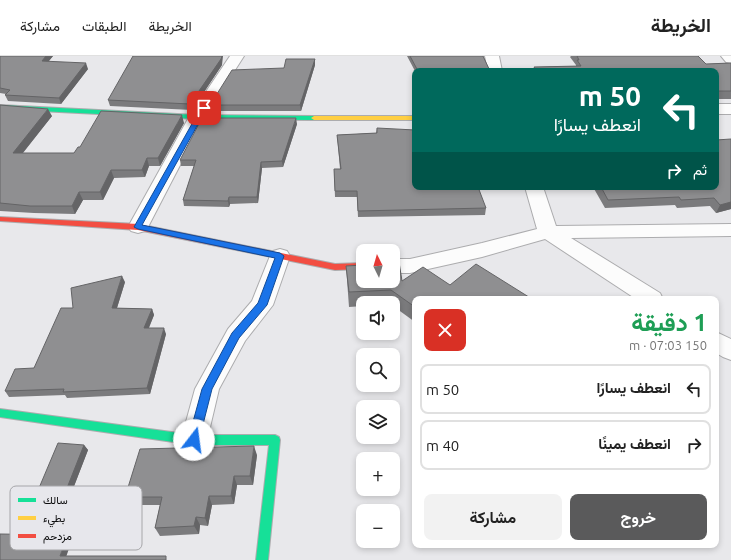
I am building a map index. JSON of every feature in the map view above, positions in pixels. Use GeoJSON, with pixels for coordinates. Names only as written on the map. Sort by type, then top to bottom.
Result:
{"type":"FeatureCollection","features":[{"type":"Feature","properties":{"kind":"street"},"geometry":{"type":"LineString","coordinates":[[138,227],[197,117],[237,56]]}},
{"type":"Feature","properties":{"kind":"street"},"geometry":{"type":"LineString","coordinates":[[492,56],[494,68]]}},
{"type":"Feature","properties":{"kind":"street"},"geometry":{"type":"LineString","coordinates":[[728,56],[731,59]]}},
{"type":"Feature","properties":{"kind":"street"},"geometry":{"type":"LineString","coordinates":[[0,108],[197,117],[412,118]]}},
{"type":"Feature","properties":{"kind":"street"},"geometry":{"type":"LineString","coordinates":[[719,109],[731,108]]}},
{"type":"Feature","properties":{"kind":"street"},"geometry":{"type":"LineString","coordinates":[[535,190],[548,232],[647,296]]}},
{"type":"Feature","properties":{"kind":"street"},"geometry":{"type":"LineString","coordinates":[[0,219],[138,227],[335,267],[356,266]]}},
{"type":"Feature","properties":{"kind":"street"},"geometry":{"type":"LineString","coordinates":[[400,265],[417,264],[482,250],[548,232],[731,230]]}},
{"type":"Feature","properties":{"kind":"street"},"geometry":{"type":"LineString","coordinates":[[194,440],[207,389],[236,335],[262,305],[280,256]]}},
{"type":"Feature","properties":{"kind":"street"},"geometry":{"type":"LineString","coordinates":[[719,343],[731,350]]}},
{"type":"Feature","properties":{"kind":"street"},"geometry":{"type":"LineString","coordinates":[[1,412],[194,440],[275,440],[262,560]]}},
{"type":"Feature","properties":{"kind":"building"},"geometry":{"type":"Polygon","coordinates":[[[0,56],[46,56],[42,61],[86,63],[59,98],[5,95],[10,90],[0,88],[0,56]]]}},
{"type":"Feature","properties":{"kind":"building"},"geometry":{"type":"Polygon","coordinates":[[[133,56],[222,56],[190,104],[108,100],[133,56]]]}},
{"type":"Feature","properties":{"kind":"building"},"geometry":{"type":"Polygon","coordinates":[[[410,56],[483,56],[489,68],[416,68],[410,56]]]}},
{"type":"Feature","properties":{"kind":"building"},"geometry":{"type":"Polygon","coordinates":[[[577,56],[698,56],[706,64],[731,63],[731,91],[719,91],[719,68],[534,67],[581,66],[577,60],[579,60],[577,56]]]}},
{"type":"Feature","properties":{"kind":"building"},"geometry":{"type":"Polygon","coordinates":[[[286,59],[315,59],[300,105],[210,105],[232,70],[284,68],[286,59]]]}},
{"type":"Feature","properties":{"kind":"building"},"geometry":{"type":"Polygon","coordinates":[[[0,105],[48,109],[13,153],[74,153],[78,147],[80,147],[101,111],[182,115],[158,158],[147,158],[142,170],[111,170],[100,192],[79,192],[72,206],[30,206],[0,203],[0,105]]]}},
{"type":"Feature","properties":{"kind":"building"},"geometry":{"type":"Polygon","coordinates":[[[202,118],[296,118],[282,161],[261,162],[257,197],[229,197],[228,201],[183,200],[196,160],[180,160],[202,118]]]}},
{"type":"Feature","properties":{"kind":"building"},"geometry":{"type":"Polygon","coordinates":[[[377,128],[412,130],[412,190],[479,190],[486,208],[358,211],[357,191],[335,191],[334,169],[341,169],[337,135],[377,133],[377,128]]]}},
{"type":"Feature","properties":{"kind":"building"},"geometry":{"type":"Polygon","coordinates":[[[731,139],[731,202],[720,205],[714,198],[681,200],[679,197],[608,200],[603,190],[719,190],[719,140],[731,139]]]}},
{"type":"Feature","properties":{"kind":"building"},"geometry":{"type":"Polygon","coordinates":[[[476,264],[527,296],[412,296],[412,305],[391,290],[349,292],[346,266],[356,265],[356,288],[400,288],[400,268],[402,281],[423,267],[450,285],[476,264]]]}},
{"type":"Feature","properties":{"kind":"building"},"geometry":{"type":"Polygon","coordinates":[[[122,276],[112,308],[152,309],[144,328],[164,328],[147,388],[63,392],[64,389],[5,391],[15,369],[34,368],[61,308],[73,308],[71,288],[122,276]]]}},
{"type":"Feature","properties":{"kind":"building"},"geometry":{"type":"Polygon","coordinates":[[[58,443],[84,445],[68,486],[40,486],[58,443]]]}},
{"type":"Feature","properties":{"kind":"building"},"geometry":{"type":"Polygon","coordinates":[[[254,446],[250,476],[234,476],[231,496],[209,496],[205,518],[196,517],[194,526],[155,528],[162,497],[142,497],[142,486],[128,486],[140,449],[254,446]]]}},
{"type":"Feature","properties":{"kind":"building"},"geometry":{"type":"Polygon","coordinates":[[[0,534],[10,534],[10,550],[62,550],[60,556],[166,556],[166,560],[0,560],[0,534]]]}},
{"type":"Feature","properties":{"kind":"traffic: fast"},"geometry":{"type":"LineString","coordinates":[[0,107],[197,117],[314,118]]}},
{"type":"Feature","properties":{"kind":"traffic: fast"},"geometry":{"type":"LineString","coordinates":[[0,413],[194,440],[275,440],[262,560]]}},
{"type":"Feature","properties":{"kind":"traffic: slow"},"geometry":{"type":"LineString","coordinates":[[314,118],[412,118]]}},
{"type":"Feature","properties":{"kind":"traffic: jam"},"geometry":{"type":"LineString","coordinates":[[0,219],[138,227],[335,267],[356,266]]}},
{"type":"Feature","properties":{"kind":"route"},"geometry":{"type":"LineString","coordinates":[[194,440],[207,389],[236,335],[262,305],[280,256],[138,227],[163,183],[197,117],[204,108]]}}]}
